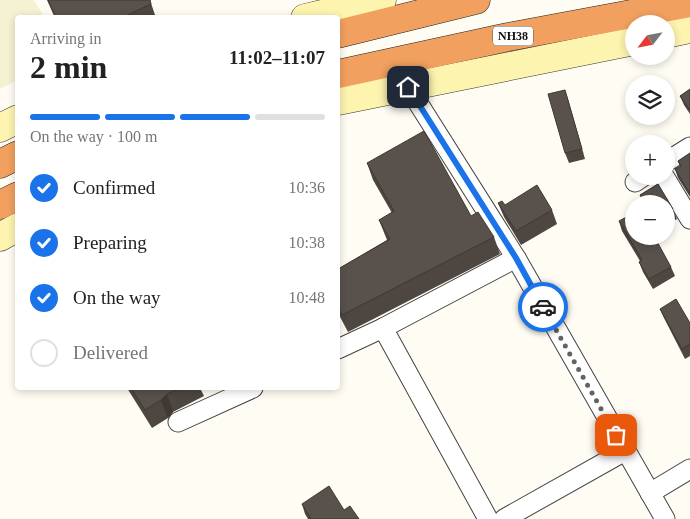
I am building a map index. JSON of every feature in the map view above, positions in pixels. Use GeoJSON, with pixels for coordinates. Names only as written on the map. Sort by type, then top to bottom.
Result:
{"type":"FeatureCollection","features":[{"type":"Feature","properties":{"kind":"highway"},"geometry":{"type":"LineString","coordinates":[[340,34],[476,0]]}},
{"type":"Feature","properties":{"kind":"highway","name":"NH38"},"geometry":{"type":"LineString","coordinates":[[340,74],[573,24],[690,3]]}},
{"type":"Feature","properties":{"kind":"highway"},"geometry":{"type":"LineString","coordinates":[[0,164],[15,156]]}},
{"type":"Feature","properties":{"kind":"highway"},"geometry":{"type":"LineString","coordinates":[[0,206],[15,198]]}},
{"type":"Feature","properties":{"kind":"street"},"geometry":{"type":"LineString","coordinates":[[318,15],[382,0]]}},
{"type":"Feature","properties":{"kind":"street"},"geometry":{"type":"LineString","coordinates":[[675,32],[690,29]]}},
{"type":"Feature","properties":{"kind":"street"},"geometry":{"type":"LineString","coordinates":[[340,102],[625,43]]}},
{"type":"Feature","properties":{"kind":"street"},"geometry":{"type":"LineString","coordinates":[[675,43],[690,43]]}},
{"type":"Feature","properties":{"kind":"street"},"geometry":{"type":"LineString","coordinates":[[408,87],[516,258],[665,519]]}},
{"type":"Feature","properties":{"kind":"street"},"geometry":{"type":"LineString","coordinates":[[0,128],[15,120]]}},
{"type":"Feature","properties":{"kind":"street"},"geometry":{"type":"LineString","coordinates":[[675,156],[690,147]]}},
{"type":"Feature","properties":{"kind":"street"},"geometry":{"type":"LineString","coordinates":[[669,185],[690,219]]}},
{"type":"Feature","properties":{"kind":"street"},"geometry":{"type":"LineString","coordinates":[[0,237],[15,230]]}},
{"type":"Feature","properties":{"kind":"street"},"geometry":{"type":"LineString","coordinates":[[340,348],[516,258]]}},
{"type":"Feature","properties":{"kind":"street"},"geometry":{"type":"LineString","coordinates":[[382,328],[488,519]]}},
{"type":"Feature","properties":{"kind":"street"},"geometry":{"type":"LineString","coordinates":[[178,422],[250,390]]}},
{"type":"Feature","properties":{"kind":"street"},"geometry":{"type":"LineString","coordinates":[[504,519],[625,451]]}},
{"type":"Feature","properties":{"kind":"street"},"geometry":{"type":"LineString","coordinates":[[650,493],[690,469]]}},
{"type":"Feature","properties":{"kind":"shaded area"},"geometry":{"type":"Polygon","coordinates":[[[0,0],[34,0],[43,15],[15,15],[15,81],[0,89],[0,0]]]}},
{"type":"Feature","properties":{"kind":"building"},"geometry":{"type":"Polygon","coordinates":[[[48,0],[150,0],[151,4],[127,15],[55,15],[48,0]]]}},
{"type":"Feature","properties":{"kind":"building"},"geometry":{"type":"Polygon","coordinates":[[[690,89],[690,110],[680,96],[690,89]]]}},
{"type":"Feature","properties":{"kind":"building"},"geometry":{"type":"Polygon","coordinates":[[[565,90],[582,149],[565,153],[548,94],[565,90]]]}},
{"type":"Feature","properties":{"kind":"building"},"geometry":{"type":"Polygon","coordinates":[[[424,131],[471,216],[478,212],[494,237],[342,315],[340,311],[340,268],[390,239],[379,220],[394,211],[367,163],[424,131]]]}},
{"type":"Feature","properties":{"kind":"building"},"geometry":{"type":"Polygon","coordinates":[[[690,153],[690,194],[675,169],[681,166],[678,161],[690,153]]]}},
{"type":"Feature","properties":{"kind":"building"},"geometry":{"type":"Polygon","coordinates":[[[537,185],[552,210],[516,231],[498,203],[502,201],[505,205],[537,185]]]}},
{"type":"Feature","properties":{"kind":"building"},"geometry":{"type":"Polygon","coordinates":[[[659,185],[665,195],[640,195],[659,185]]]}},
{"type":"Feature","properties":{"kind":"building"},"geometry":{"type":"Polygon","coordinates":[[[625,218],[625,231],[619,221],[625,218]]]}},
{"type":"Feature","properties":{"kind":"building"},"geometry":{"type":"Polygon","coordinates":[[[633,245],[659,245],[671,267],[649,279],[639,262],[642,260],[633,245]]]}},
{"type":"Feature","properties":{"kind":"building"},"geometry":{"type":"Polygon","coordinates":[[[676,299],[690,323],[690,344],[682,349],[660,309],[676,299]]]}},
{"type":"Feature","properties":{"kind":"building"},"geometry":{"type":"Polygon","coordinates":[[[132,390],[176,390],[167,394],[145,410],[132,390]]]}},
{"type":"Feature","properties":{"kind":"building"},"geometry":{"type":"Polygon","coordinates":[[[329,486],[344,510],[350,506],[359,519],[311,519],[302,504],[329,486]]]}},
{"type":"Feature","properties":{"kind":"way so far"},"geometry":{"type":"LineString","coordinates":[[543,307],[616,435]]}},
{"type":"Feature","properties":{"kind":"route"},"geometry":{"type":"LineString","coordinates":[[408,87],[516,258],[543,307]]}}]}
